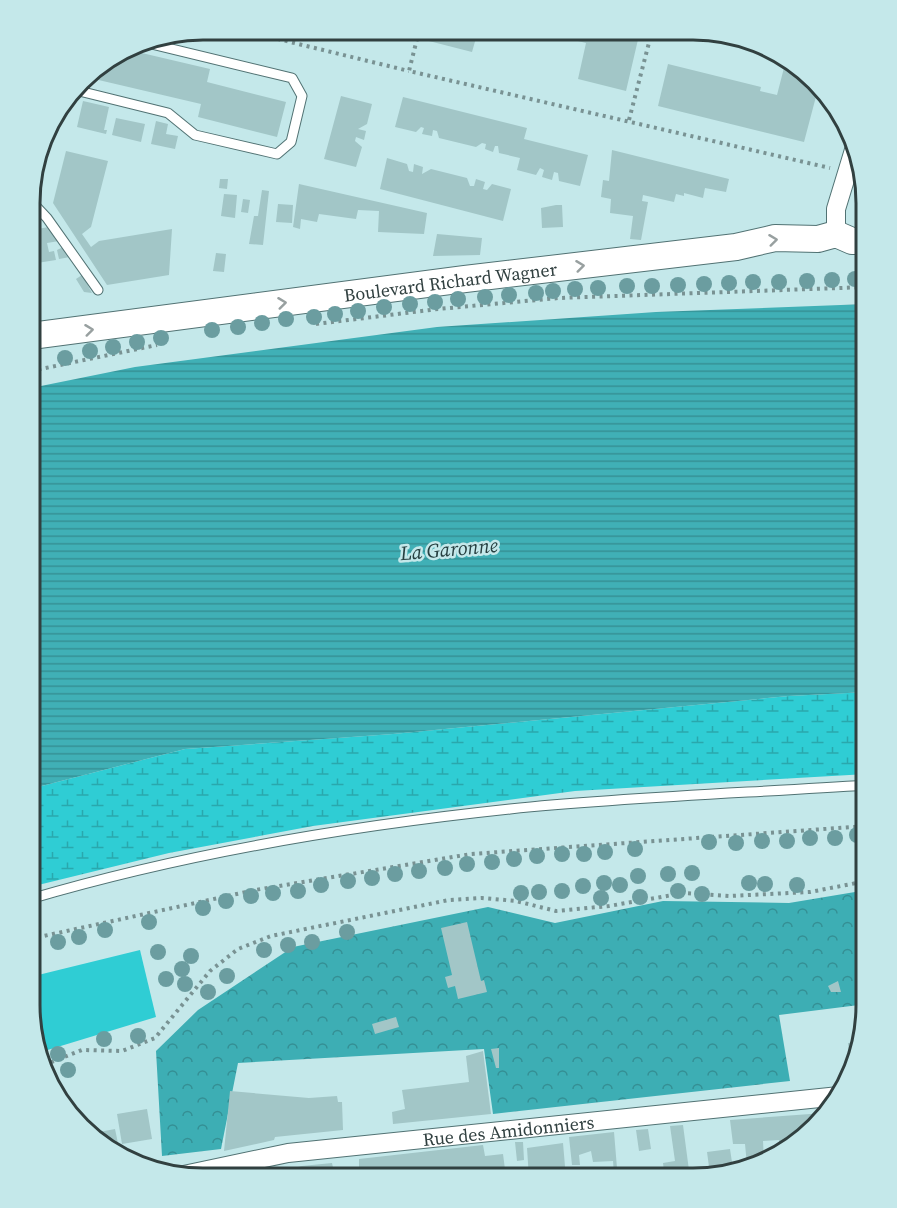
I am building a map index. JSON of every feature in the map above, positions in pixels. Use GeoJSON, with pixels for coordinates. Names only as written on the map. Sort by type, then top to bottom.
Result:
{"type":"FeatureCollection","features":[{"type":"Feature","properties":{"kind":"street"},"geometry":{"type":"LineString","coordinates":[[836,234],[837,209],[851,162]]}},
{"type":"Feature","properties":{"kind":"street","name":"Boulevard Richard Wagner"},"geometry":{"type":"LineString","coordinates":[[40,335],[465,279],[736,247],[775,238],[818,239],[836,234],[856,241]]}},
{"type":"Feature","properties":{"kind":"street","name":"Rue des Amidonniers"},"geometry":{"type":"LineString","coordinates":[[217,1168],[288,1153],[827,1097]]}},
{"type":"Feature","properties":{"kind":"lane"},"geometry":{"type":"LineString","coordinates":[[85,92],[168,112],[195,135],[277,154],[291,142],[302,96],[292,78],[160,46]]}},
{"type":"Feature","properties":{"kind":"lane"},"geometry":{"type":"LineString","coordinates":[[40,210],[98,290]]}},
{"type":"Feature","properties":{"kind":"lane"},"geometry":{"type":"LineString","coordinates":[[40,897],[209,855],[381,826],[511,809],[856,786]]}},
{"type":"Feature","properties":{"kind":"path"},"geometry":{"type":"LineString","coordinates":[[283,40],[848,172]]}},
{"type":"Feature","properties":{"kind":"path"},"geometry":{"type":"LineString","coordinates":[[409,70],[417,40]]}},
{"type":"Feature","properties":{"kind":"path"},"geometry":{"type":"LineString","coordinates":[[629,120],[650,40]]}},
{"type":"Feature","properties":{"kind":"path"},"geometry":{"type":"LineString","coordinates":[[312,324],[559,298],[856,287]]}},
{"type":"Feature","properties":{"kind":"path"},"geometry":{"type":"LineString","coordinates":[[40,369],[168,343]]}},
{"type":"Feature","properties":{"kind":"path"},"geometry":{"type":"LineString","coordinates":[[40,937],[255,890],[471,854],[856,827]]}},
{"type":"Feature","properties":{"kind":"path"},"geometry":{"type":"LineString","coordinates":[[51,1062],[82,1050],[122,1051],[155,1038],[210,971],[238,949],[271,936],[449,900],[482,898],[516,901],[556,911],[609,906],[684,893],[729,896],[810,892],[856,882]]}},
{"type":"Feature","properties":{"kind":"green space"},"geometry":{"type":"Polygon","coordinates":[[[856,693],[856,775],[575,791],[313,826],[169,853],[40,885],[40,786],[185,749],[393,734],[789,696],[856,693]]]}},
{"type":"Feature","properties":{"kind":"green space"},"geometry":{"type":"Polygon","coordinates":[[[856,892],[856,1005],[779,1015],[790,1081],[493,1114],[484,1049],[238,1063],[221,1149],[162,1156],[156,1051],[198,1010],[293,947],[488,907],[555,923],[663,901],[789,903],[856,892]]]}},
{"type":"Feature","properties":{"kind":"green space"},"geometry":{"type":"Polygon","coordinates":[[[140,950],[156,1017],[47,1050],[42,1026],[40,975],[140,950]]]}},
{"type":"Feature","properties":{"kind":"water","name":"La Garonne"},"geometry":{"type":"Polygon","coordinates":[[[856,304],[856,693],[789,696],[393,734],[185,749],[40,786],[40,386],[135,367],[437,327],[656,312],[856,304]]]}},
{"type":"Feature","properties":{"kind":"building"},"geometry":{"type":"Polygon","coordinates":[[[425,40],[475,40],[472,52],[425,40]]]}},
{"type":"Feature","properties":{"kind":"building"},"geometry":{"type":"Polygon","coordinates":[[[638,40],[626,91],[578,79],[586,43],[578,41],[638,40]]]}},
{"type":"Feature","properties":{"kind":"building"},"geometry":{"type":"Polygon","coordinates":[[[142,53],[210,69],[207,82],[286,102],[277,137],[198,117],[201,104],[97,80],[122,62],[142,53]]]}},
{"type":"Feature","properties":{"kind":"building"},"geometry":{"type":"Polygon","coordinates":[[[668,64],[761,87],[760,91],[777,95],[784,68],[816,96],[804,142],[658,106],[668,64]]]}},
{"type":"Feature","properties":{"kind":"building"},"geometry":{"type":"Polygon","coordinates":[[[341,96],[372,104],[367,124],[358,129],[366,131],[364,140],[356,137],[355,141],[362,147],[356,167],[324,159],[341,96]]]}},
{"type":"Feature","properties":{"kind":"building"},"geometry":{"type":"Polygon","coordinates":[[[403,97],[527,128],[524,139],[588,155],[580,186],[559,181],[558,173],[554,172],[552,180],[542,177],[544,170],[540,168],[536,175],[517,170],[520,158],[499,153],[498,146],[495,146],[493,152],[485,149],[486,144],[482,143],[476,147],[439,138],[437,131],[433,130],[432,136],[422,134],[424,128],[421,127],[416,132],[395,127],[403,97]]]}},
{"type":"Feature","properties":{"kind":"building"},"geometry":{"type":"Polygon","coordinates":[[[83,101],[109,107],[104,130],[107,130],[106,134],[77,127],[83,101]]]}},
{"type":"Feature","properties":{"kind":"building"},"geometry":{"type":"Polygon","coordinates":[[[116,118],[145,124],[141,142],[112,135],[116,118]]]}},
{"type":"Feature","properties":{"kind":"building"},"geometry":{"type":"Polygon","coordinates":[[[156,121],[168,124],[166,134],[178,136],[175,149],[151,144],[156,121]]]}},
{"type":"Feature","properties":{"kind":"building"},"geometry":{"type":"Polygon","coordinates":[[[612,150],[729,179],[726,192],[705,188],[703,198],[684,193],[684,196],[676,194],[674,202],[643,195],[642,201],[648,202],[641,240],[630,239],[633,216],[610,213],[611,199],[601,197],[603,180],[609,181],[612,150]]]}},
{"type":"Feature","properties":{"kind":"building"},"geometry":{"type":"Polygon","coordinates":[[[66,151],[108,161],[91,227],[82,234],[91,247],[99,241],[172,229],[169,275],[107,285],[53,203],[66,151]]]}},
{"type":"Feature","properties":{"kind":"building"},"geometry":{"type":"Polygon","coordinates":[[[387,158],[407,164],[409,171],[413,172],[414,164],[423,167],[422,174],[431,169],[467,178],[470,186],[474,186],[476,179],[485,182],[483,189],[487,190],[492,184],[511,189],[503,221],[380,189],[387,158]]]}},
{"type":"Feature","properties":{"kind":"building"},"geometry":{"type":"Polygon","coordinates":[[[220,179],[228,179],[227,189],[219,188],[220,179]]]}},
{"type":"Feature","properties":{"kind":"building"},"geometry":{"type":"Polygon","coordinates":[[[299,184],[427,213],[424,234],[378,232],[379,211],[358,210],[356,219],[319,214],[317,222],[301,219],[300,229],[293,227],[299,184]]]}},
{"type":"Feature","properties":{"kind":"building"},"geometry":{"type":"Polygon","coordinates":[[[262,190],[269,191],[263,245],[249,244],[254,216],[258,216],[262,190]]]}},
{"type":"Feature","properties":{"kind":"building"},"geometry":{"type":"Polygon","coordinates":[[[224,194],[237,195],[235,218],[221,216],[224,194]]]}},
{"type":"Feature","properties":{"kind":"building"},"geometry":{"type":"Polygon","coordinates":[[[243,199],[250,200],[248,213],[241,212],[243,199]]]}},
{"type":"Feature","properties":{"kind":"building"},"geometry":{"type":"Polygon","coordinates":[[[278,204],[293,205],[292,223],[276,222],[278,204]]]}},
{"type":"Feature","properties":{"kind":"building"},"geometry":{"type":"Polygon","coordinates":[[[562,205],[563,227],[542,228],[541,208],[562,205]]]}},
{"type":"Feature","properties":{"kind":"building"},"geometry":{"type":"Polygon","coordinates":[[[49,227],[59,241],[47,243],[49,252],[54,251],[56,260],[40,263],[40,228],[49,227]]]}},
{"type":"Feature","properties":{"kind":"building"},"geometry":{"type":"Polygon","coordinates":[[[437,234],[482,238],[480,255],[433,256],[437,234]]]}},
{"type":"Feature","properties":{"kind":"building"},"geometry":{"type":"Polygon","coordinates":[[[63,247],[70,257],[59,259],[57,250],[63,247]]]}},
{"type":"Feature","properties":{"kind":"building"},"geometry":{"type":"Polygon","coordinates":[[[216,253],[226,254],[224,272],[213,271],[216,253]]]}},
{"type":"Feature","properties":{"kind":"building"},"geometry":{"type":"Polygon","coordinates":[[[82,275],[92,293],[84,292],[76,279],[82,275]]]}},
{"type":"Feature","properties":{"kind":"building"},"geometry":{"type":"Polygon","coordinates":[[[467,922],[481,981],[484,980],[487,992],[458,999],[455,986],[448,988],[445,977],[452,975],[441,928],[467,922]]]}},
{"type":"Feature","properties":{"kind":"building"},"geometry":{"type":"Polygon","coordinates":[[[838,981],[841,992],[831,992],[828,986],[838,981]]]}},
{"type":"Feature","properties":{"kind":"building"},"geometry":{"type":"Polygon","coordinates":[[[396,1017],[399,1027],[375,1034],[372,1024],[396,1017]]]}},
{"type":"Feature","properties":{"kind":"building"},"geometry":{"type":"Polygon","coordinates":[[[499,1048],[499,1068],[496,1068],[491,1049],[499,1048]]]}},
{"type":"Feature","properties":{"kind":"building"},"geometry":{"type":"Polygon","coordinates":[[[483,1051],[491,1114],[393,1124],[392,1112],[405,1109],[402,1090],[469,1082],[466,1056],[483,1051]]]}},
{"type":"Feature","properties":{"kind":"building"},"geometry":{"type":"Polygon","coordinates":[[[230,1091],[309,1098],[337,1096],[338,1102],[342,1102],[343,1130],[275,1137],[274,1140],[224,1151],[230,1091]]]}},
{"type":"Feature","properties":{"kind":"building"},"geometry":{"type":"Polygon","coordinates":[[[147,1109],[152,1139],[122,1144],[117,1114],[147,1109]]]}},
{"type":"Feature","properties":{"kind":"building"},"geometry":{"type":"Polygon","coordinates":[[[814,1114],[779,1143],[779,1140],[763,1141],[764,1152],[746,1158],[745,1144],[733,1144],[730,1120],[814,1114]]]}},
{"type":"Feature","properties":{"kind":"building"},"geometry":{"type":"Polygon","coordinates":[[[683,1125],[689,1168],[664,1168],[663,1163],[675,1161],[670,1126],[683,1125]]]}},
{"type":"Feature","properties":{"kind":"building"},"geometry":{"type":"Polygon","coordinates":[[[115,1129],[118,1143],[113,1140],[102,1131],[115,1129]]]}},
{"type":"Feature","properties":{"kind":"building"},"geometry":{"type":"Polygon","coordinates":[[[648,1129],[651,1149],[639,1151],[636,1130],[648,1129]]]}},
{"type":"Feature","properties":{"kind":"building"},"geometry":{"type":"Polygon","coordinates":[[[614,1132],[617,1168],[614,1168],[613,1161],[593,1162],[591,1151],[579,1155],[580,1165],[572,1165],[569,1137],[614,1132]]]}},
{"type":"Feature","properties":{"kind":"building"},"geometry":{"type":"Polygon","coordinates":[[[515,1142],[523,1142],[524,1160],[517,1161],[515,1142]]]}},
{"type":"Feature","properties":{"kind":"building"},"geometry":{"type":"Polygon","coordinates":[[[563,1143],[565,1168],[528,1168],[527,1148],[563,1143]]]}},
{"type":"Feature","properties":{"kind":"building"},"geometry":{"type":"Polygon","coordinates":[[[483,1145],[485,1156],[503,1154],[505,1168],[359,1168],[359,1159],[483,1145]]]}},
{"type":"Feature","properties":{"kind":"building"},"geometry":{"type":"Polygon","coordinates":[[[730,1149],[732,1163],[709,1167],[707,1152],[730,1149]]]}},
{"type":"Feature","properties":{"kind":"building"},"geometry":{"type":"Polygon","coordinates":[[[332,1163],[333,1168],[294,1168],[332,1163]]]}}]}
